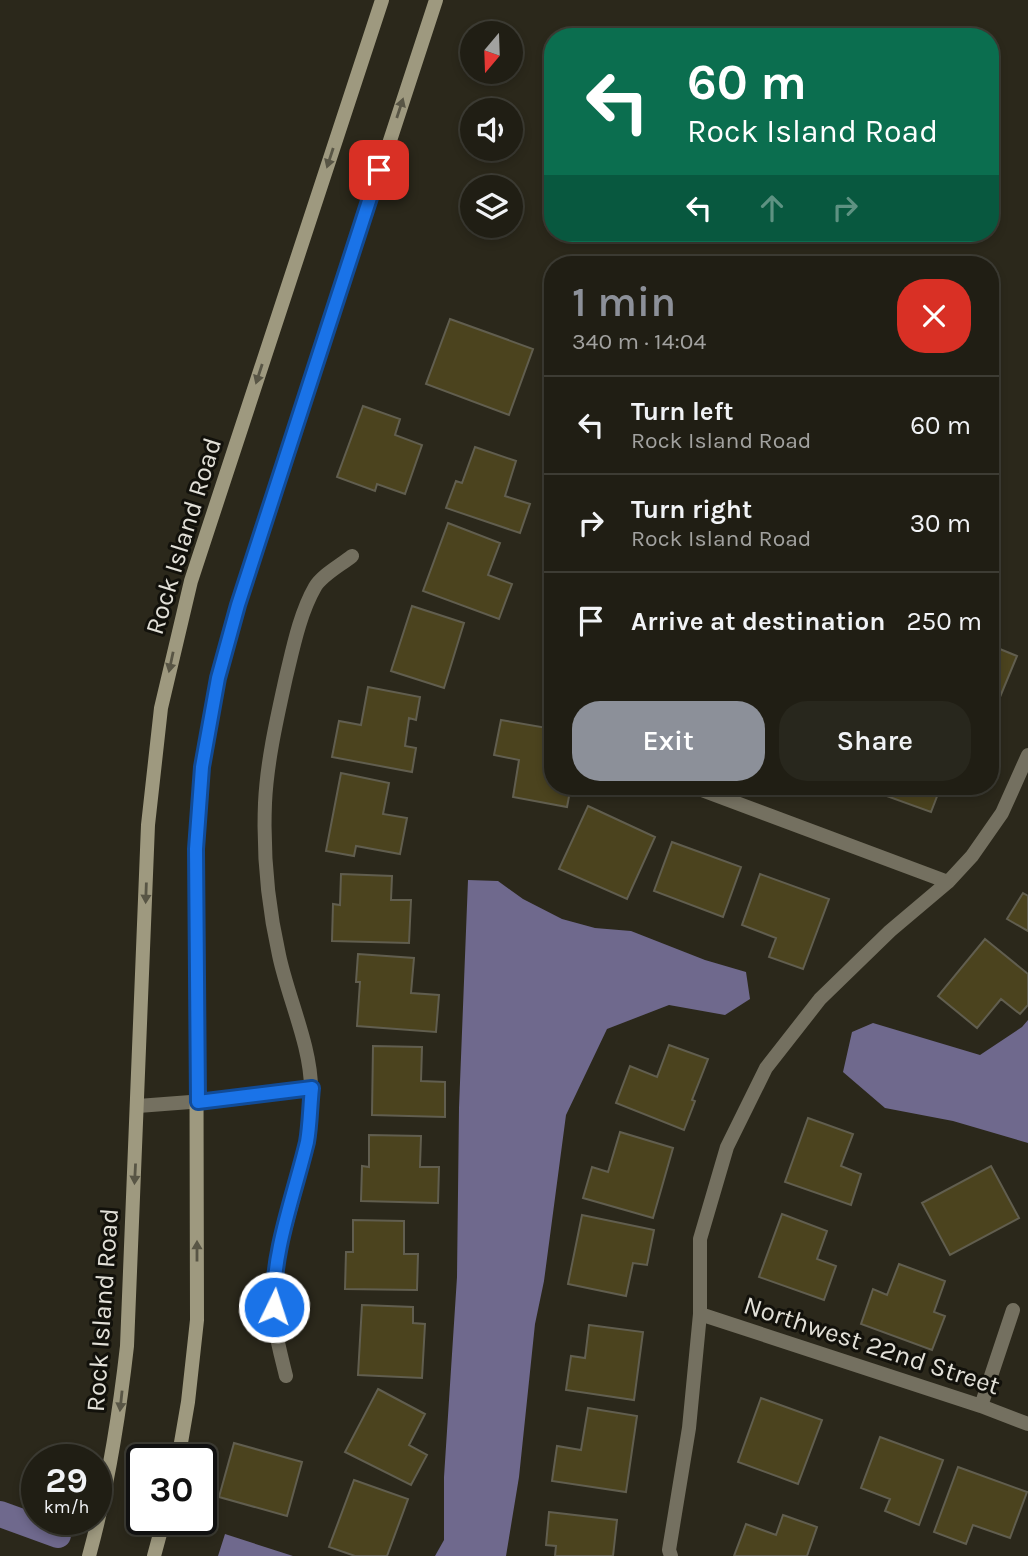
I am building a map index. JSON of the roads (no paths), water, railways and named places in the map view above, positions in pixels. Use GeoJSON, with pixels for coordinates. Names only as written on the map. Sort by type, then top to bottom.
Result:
{"type":"FeatureCollection","features":[{"type":"Feature","properties":{"kind":"main road","name":"Rock Island Road"},"geometry":{"type":"LineString","coordinates":[[89,1556],[102,1508],[116,1436],[126,1359],[148,825],[161,708],[191,581],[382,0]]}},
{"type":"Feature","properties":{"kind":"main road"},"geometry":{"type":"LineString","coordinates":[[181,1444],[197,1320],[196,849],[202,767],[218,678],[254,553],[436,0]]}},
{"type":"Feature","properties":{"kind":"main road"},"geometry":{"type":"LineString","coordinates":[[154,1556],[160,1535]]}},
{"type":"Feature","properties":{"kind":"street"},"geometry":{"type":"LineString","coordinates":[[286,1376],[274,1326],[273,1289],[307,1138],[312,1088],[303,1040],[279,956],[266,870],[265,802],[274,732],[303,616],[316,584],[352,556]]}},
{"type":"Feature","properties":{"kind":"street"},"geometry":{"type":"LineString","coordinates":[[671,1556],[669,1550],[689,1428],[700,1314],[700,1239],[727,1147],[766,1068],[820,999],[890,931],[948,882],[972,856],[1002,813],[1028,755]]}},
{"type":"Feature","properties":{"kind":"street"},"geometry":{"type":"LineString","coordinates":[[715,795],[948,882]]}},
{"type":"Feature","properties":{"kind":"street"},"geometry":{"type":"LineString","coordinates":[[138,1106],[198,1102],[312,1088]]}},
{"type":"Feature","properties":{"kind":"street"},"geometry":{"type":"LineString","coordinates":[[981,1406],[1013,1310]]}},
{"type":"Feature","properties":{"kind":"street","name":"Northwest 22nd Street"},"geometry":{"type":"LineString","coordinates":[[700,1314],[981,1406],[1028,1424]]}},
{"type":"Feature","properties":{"kind":"waterway"},"geometry":{"type":"LineString","coordinates":[[0,1514],[21,1522]]}}]}
